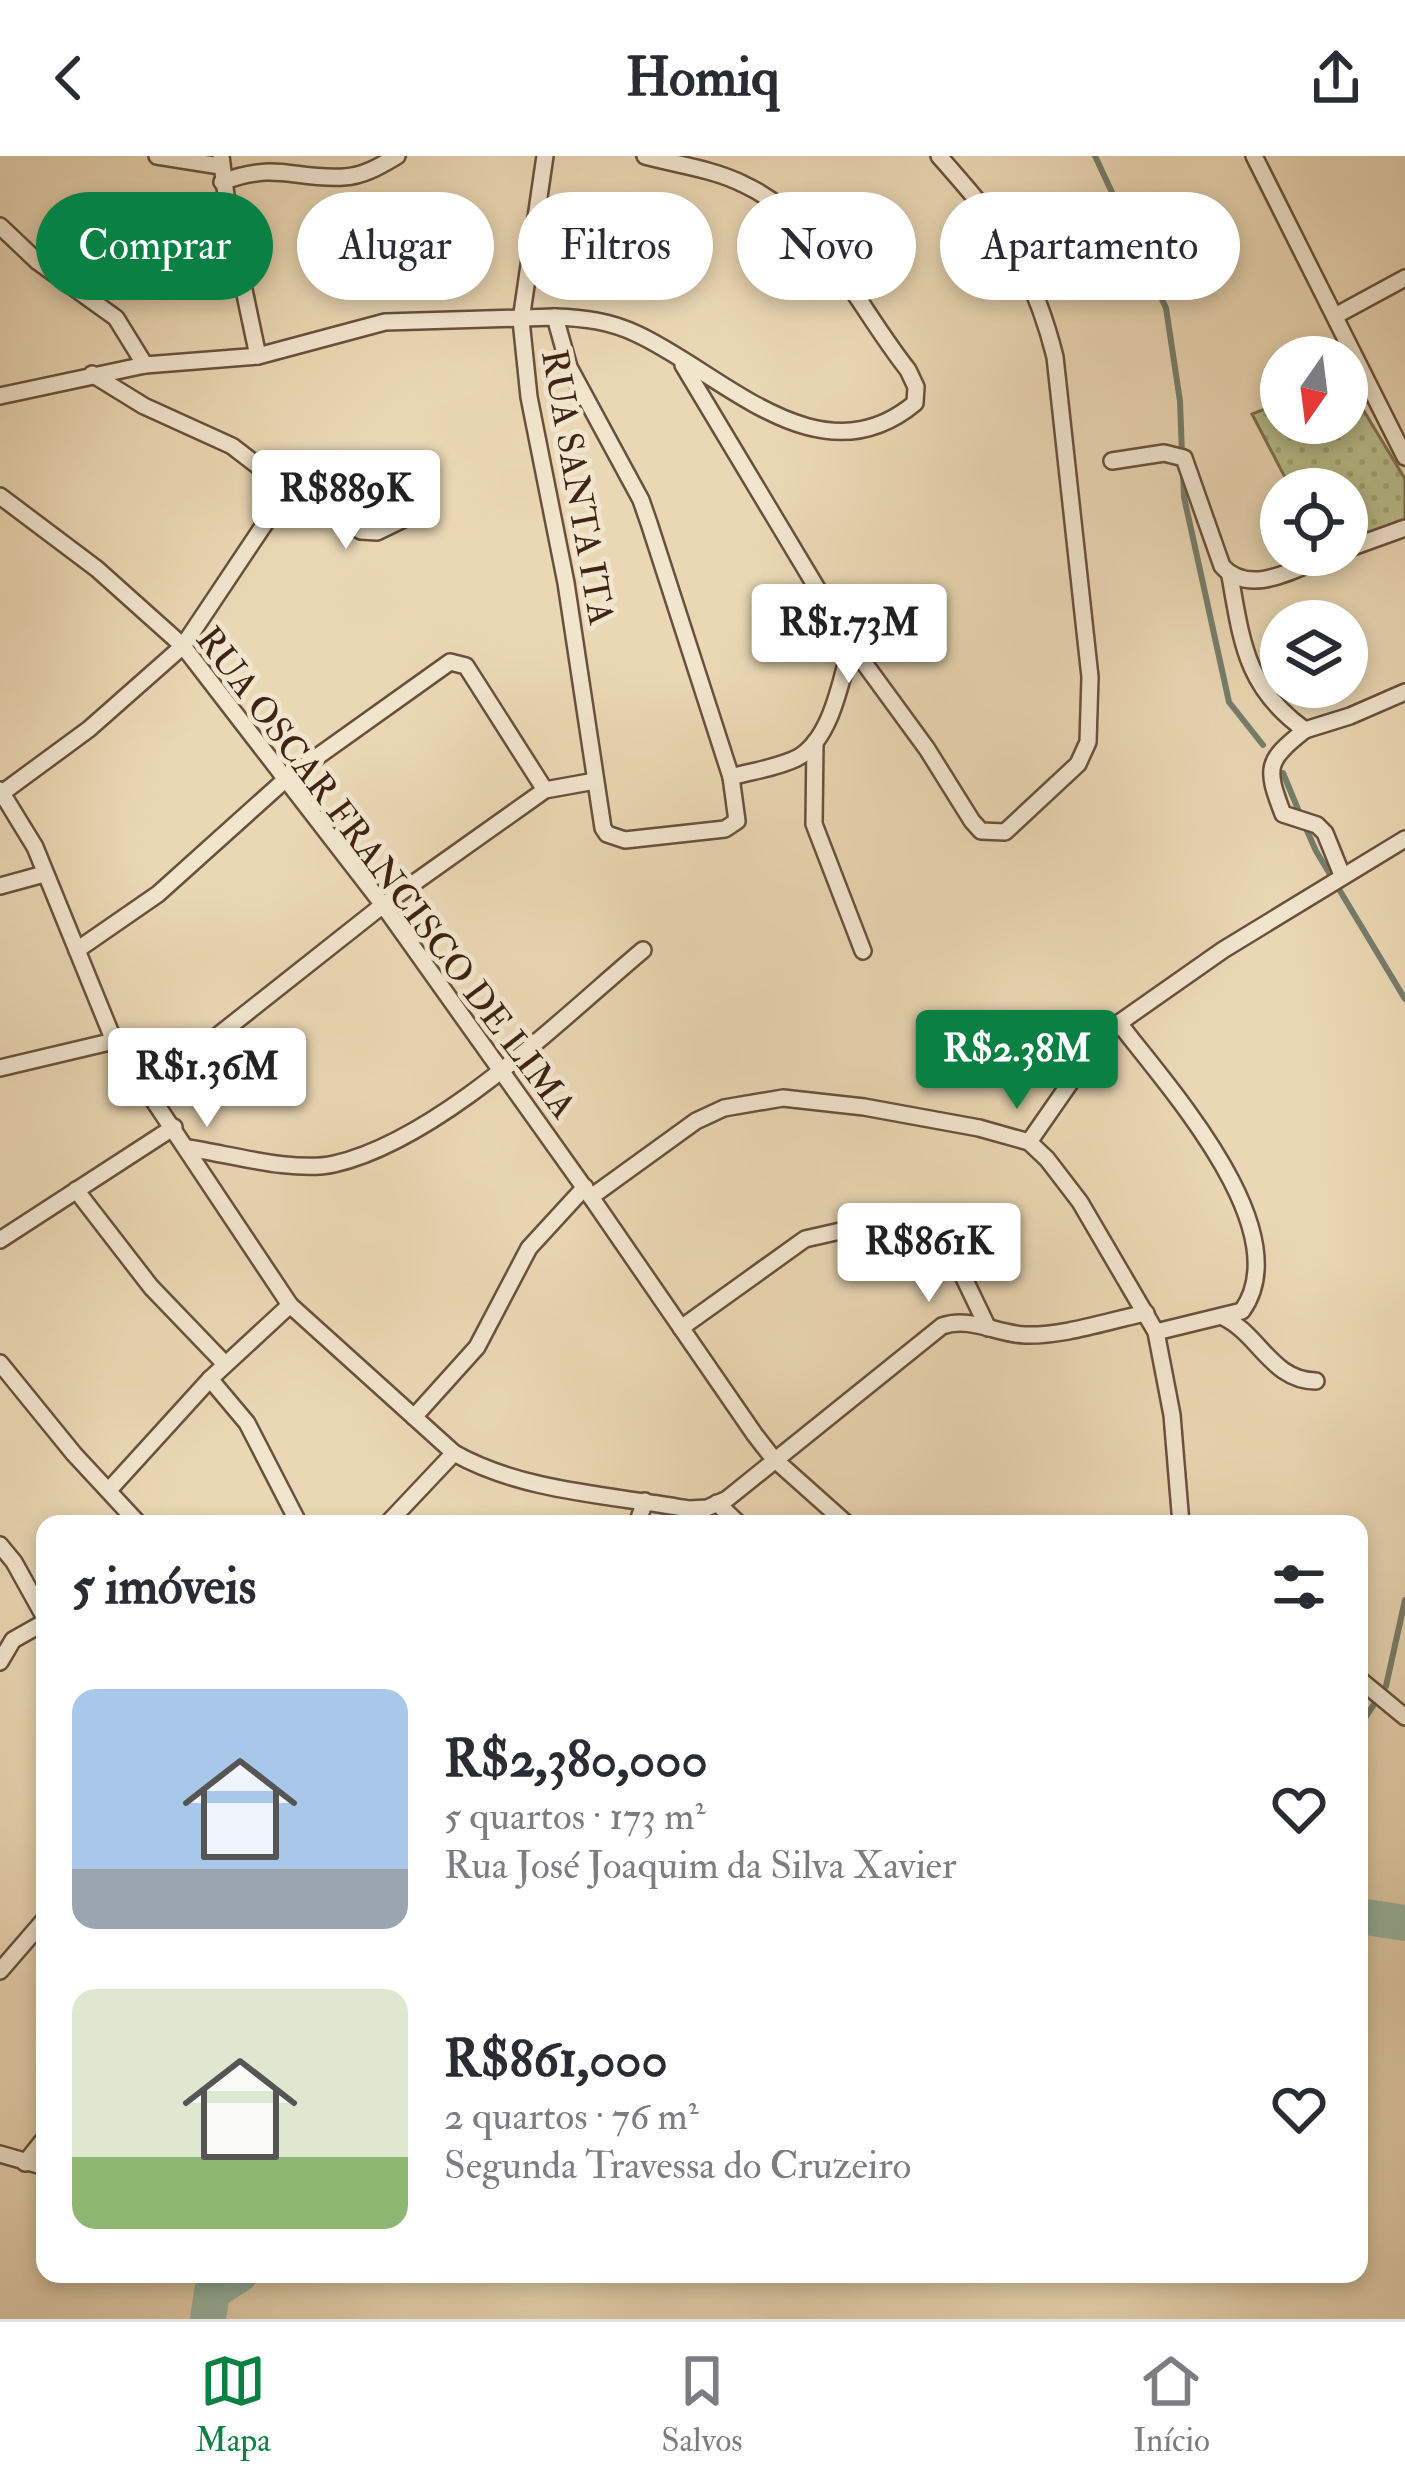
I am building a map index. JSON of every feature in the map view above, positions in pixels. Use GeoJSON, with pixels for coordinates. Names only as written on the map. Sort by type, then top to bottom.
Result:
{"type":"FeatureCollection","features":[{"type":"Feature","properties":{"kind":"street"},"geometry":{"type":"LineString","coordinates":[[158,156],[221,168],[348,177],[369,172],[397,156]]}},
{"type":"Feature","properties":{"kind":"street","name":"RUA SANTA ITA"},"geometry":{"type":"LineString","coordinates":[[545,156],[521,320],[603,827],[607,834],[625,840],[724,830],[737,820],[730,777]]}},
{"type":"Feature","properties":{"kind":"street"},"geometry":{"type":"LineString","coordinates":[[0,396],[146,365],[258,356],[385,322],[555,317],[582,318],[632,331],[791,423],[830,433],[850,433],[902,414],[915,403],[916,387],[908,370],[842,273],[788,213],[742,183],[645,156]]}},
{"type":"Feature","properties":{"kind":"street"},"geometry":{"type":"LineString","coordinates":[[681,362],[851,645],[981,831],[1005,832],[1078,764],[1088,742],[1090,677],[1055,357],[1043,310],[1010,238],[939,156]]}},
{"type":"Feature","properties":{"kind":"street"},"geometry":{"type":"LineString","coordinates":[[1255,156],[1405,457]]}},
{"type":"Feature","properties":{"kind":"street"},"geometry":{"type":"LineString","coordinates":[[221,168],[258,356]]}},
{"type":"Feature","properties":{"kind":"street"},"geometry":{"type":"LineString","coordinates":[[0,226],[38,262],[116,318],[146,365]]}},
{"type":"Feature","properties":{"kind":"street"},"geometry":{"type":"LineString","coordinates":[[1335,316],[1405,278]]}},
{"type":"Feature","properties":{"kind":"street"},"geometry":{"type":"LineString","coordinates":[[555,317],[568,367],[641,500],[730,777],[791,760],[815,742],[851,645]]}},
{"type":"Feature","properties":{"kind":"street"},"geometry":{"type":"LineString","coordinates":[[92,374],[160,414],[232,446],[288,489],[361,532],[377,532],[412,515]]}},
{"type":"Feature","properties":{"kind":"street"},"geometry":{"type":"LineString","coordinates":[[1112,461],[1179,455],[1222,566],[1246,582],[1274,576]]}},
{"type":"Feature","properties":{"kind":"street"},"geometry":{"type":"LineString","coordinates":[[288,489],[183,646],[89,729],[1,792],[21,820],[114,1041],[290,1305],[454,1453],[483,1469],[689,1509],[717,1503],[943,1326],[965,1322],[1043,1334],[1146,1313]]}},
{"type":"Feature","properties":{"kind":"street","name":"RUA OSCAR FRANCISCO DE LIMA"},"geometry":{"type":"LineString","coordinates":[[0,496],[97,568],[183,646],[383,904],[773,1458],[837,1515]]}},
{"type":"Feature","properties":{"kind":"street"},"geometry":{"type":"LineString","coordinates":[[1368,541],[1405,528]]}},
{"type":"Feature","properties":{"kind":"street"},"geometry":{"type":"LineString","coordinates":[[1231,576],[1255,678],[1267,698],[1305,730]]}},
{"type":"Feature","properties":{"kind":"street"},"geometry":{"type":"LineString","coordinates":[[77,950],[158,894],[286,779],[438,668],[460,662],[466,666],[545,790]]}},
{"type":"Feature","properties":{"kind":"street"},"geometry":{"type":"LineString","coordinates":[[1341,876],[1325,833],[1283,814],[1270,771],[1275,753],[1305,730],[1405,692]]}},
{"type":"Feature","properties":{"kind":"street"},"geometry":{"type":"LineString","coordinates":[[815,742],[814,824],[863,951]]}},
{"type":"Feature","properties":{"kind":"street"},"geometry":{"type":"LineString","coordinates":[[149,1090],[383,904],[545,790],[595,781]]}},
{"type":"Feature","properties":{"kind":"street"},"geometry":{"type":"LineString","coordinates":[[1029,1142],[1088,1058],[1119,1023],[1223,950],[1405,839]]}},
{"type":"Feature","properties":{"kind":"street"},"geometry":{"type":"LineString","coordinates":[[0,886],[44,874]]}},
{"type":"Feature","properties":{"kind":"street"},"geometry":{"type":"LineString","coordinates":[[188,1148],[311,1166],[335,1163],[407,1133],[445,1112],[500,1071],[643,950]]}},
{"type":"Feature","properties":{"kind":"street"},"geometry":{"type":"LineString","coordinates":[[1119,1023],[1196,1126],[1237,1192],[1253,1244],[1252,1290],[1242,1311],[1156,1332]]}},
{"type":"Feature","properties":{"kind":"street"},"geometry":{"type":"LineString","coordinates":[[2,1063],[114,1041]]}},
{"type":"Feature","properties":{"kind":"street"},"geometry":{"type":"LineString","coordinates":[[414,1417],[477,1347],[529,1248],[588,1192],[697,1121],[724,1108],[783,1098],[887,1112],[1029,1142],[1047,1159],[1080,1202],[1156,1332],[1172,1415],[1180,1515]]}},
{"type":"Feature","properties":{"kind":"street"},"geometry":{"type":"LineString","coordinates":[[0,1240],[173,1127]]}},
{"type":"Feature","properties":{"kind":"street"},"geometry":{"type":"LineString","coordinates":[[76,1190],[151,1287],[225,1364]]}},
{"type":"Feature","properties":{"kind":"street"},"geometry":{"type":"LineString","coordinates":[[681,1328],[805,1239],[871,1223],[923,1229],[951,1250],[988,1328]]}},
{"type":"Feature","properties":{"kind":"street"},"geometry":{"type":"LineString","coordinates":[[109,1490],[210,1378],[290,1305]]}},
{"type":"Feature","properties":{"kind":"street"},"geometry":{"type":"LineString","coordinates":[[1222,1317],[1243,1329],[1291,1378],[1316,1381]]}},
{"type":"Feature","properties":{"kind":"street"},"geometry":{"type":"LineString","coordinates":[[0,1363],[74,1454],[132,1515]]}},
{"type":"Feature","properties":{"kind":"street"},"geometry":{"type":"LineString","coordinates":[[210,1378],[247,1423],[294,1515]]}},
{"type":"Feature","properties":{"kind":"street"},"geometry":{"type":"LineString","coordinates":[[395,1515],[454,1453]]}},
{"type":"Feature","properties":{"kind":"street"},"geometry":{"type":"LineString","coordinates":[[640,1515],[645,1502]]}},
{"type":"Feature","properties":{"kind":"street"},"geometry":{"type":"LineString","coordinates":[[717,1503],[730,1515]]}},
{"type":"Feature","properties":{"kind":"street"},"geometry":{"type":"LineString","coordinates":[[0,1545],[36,1603]]}},
{"type":"Feature","properties":{"kind":"street"},"geometry":{"type":"LineString","coordinates":[[0,1662],[6,1635],[36,1623]]}},
{"type":"Feature","properties":{"kind":"street"},"geometry":{"type":"LineString","coordinates":[[1368,1687],[1400,1710]]}},
{"type":"Feature","properties":{"kind":"street"},"geometry":{"type":"LineString","coordinates":[[0,1972],[36,1930]]}},
{"type":"Feature","properties":{"kind":"street"},"geometry":{"type":"LineString","coordinates":[[25,2163],[36,2149]]}},
{"type":"Feature","properties":{"kind":"street"},"geometry":{"type":"LineString","coordinates":[[0,2154],[36,2165]]}},
{"type":"Feature","properties":{"kind":"green space"},"geometry":{"type":"Polygon","coordinates":[[[1368,418],[1405,479],[1405,521],[1368,534],[1368,468],[1280,468],[1268,444],[1368,444],[1368,418]]]}},
{"type":"Feature","properties":{"kind":"waterway"},"geometry":{"type":"LineString","coordinates":[[1095,156],[1166,308],[1180,401],[1182,454]]}},
{"type":"Feature","properties":{"kind":"waterway"},"geometry":{"type":"LineString","coordinates":[[1183,473],[1184,497],[1229,702],[1263,745]]}},
{"type":"Feature","properties":{"kind":"waterway"},"geometry":{"type":"LineString","coordinates":[[1283,773],[1300,814]]}},
{"type":"Feature","properties":{"kind":"waterway"},"geometry":{"type":"LineString","coordinates":[[1305,826],[1405,999]]}},
{"type":"Feature","properties":{"kind":"waterway"},"geometry":{"type":"LineString","coordinates":[[1368,1713],[1386,1686],[1405,1600]]}},
{"type":"Feature","properties":{"kind":"waterway"},"geometry":{"type":"LineString","coordinates":[[1368,1917],[1405,1923]]}},
{"type":"Feature","properties":{"kind":"waterway"},"geometry":{"type":"LineString","coordinates":[[208,2319],[212,2292],[226,2283]]}}]}
